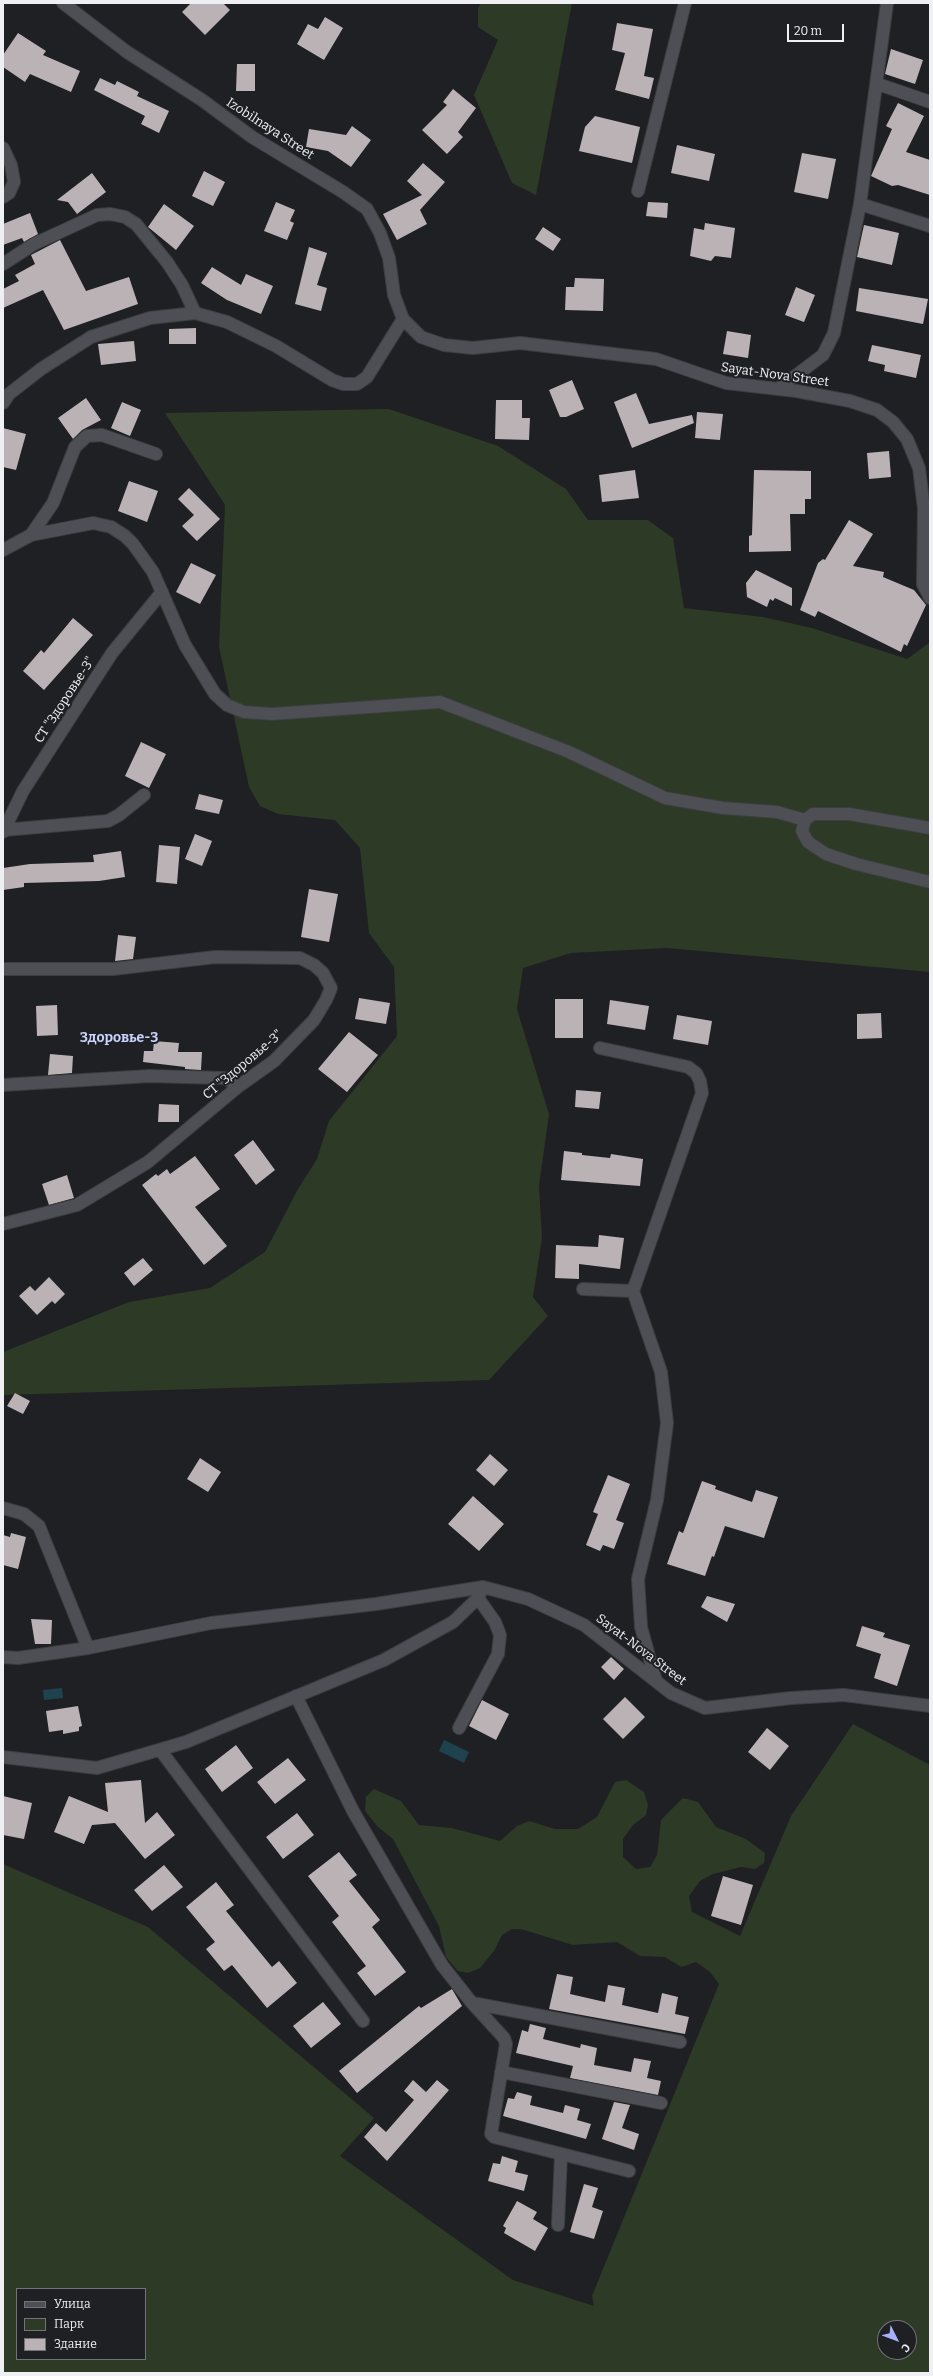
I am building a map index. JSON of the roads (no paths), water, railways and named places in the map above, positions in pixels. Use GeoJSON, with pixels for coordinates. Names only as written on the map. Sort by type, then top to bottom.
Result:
{"type":"FeatureCollection","features":[{"type":"Feature","properties":{"kind":"street","name":"Izobilnaya Street"},"geometry":{"type":"LineString","coordinates":[[62,3],[127,52],[202,100],[252,137],[343,192],[367,209],[380,232],[389,258],[394,295],[402,319]]}},
{"type":"Feature","properties":{"kind":"street"},"geometry":{"type":"LineString","coordinates":[[638,191],[685,3]]}},
{"type":"Feature","properties":{"kind":"street"},"geometry":{"type":"LineString","coordinates":[[778,389],[823,355],[834,333],[860,204],[878,84],[887,3]]}},
{"type":"Feature","properties":{"kind":"street"},"geometry":{"type":"LineString","coordinates":[[878,84],[930,102]]}},
{"type":"Feature","properties":{"kind":"street"},"geometry":{"type":"LineString","coordinates":[[3,148],[11,165],[14,182],[9,193],[3,197]]}},
{"type":"Feature","properties":{"kind":"street"},"geometry":{"type":"LineString","coordinates":[[860,204],[930,226]]}},
{"type":"Feature","properties":{"kind":"street"},"geometry":{"type":"LineString","coordinates":[[3,264],[34,244],[97,215],[110,214],[125,217],[136,224],[167,262],[182,285],[195,313]]}},
{"type":"Feature","properties":{"kind":"street"},"geometry":{"type":"LineString","coordinates":[[3,403],[10,394],[40,369],[92,337],[150,318],[195,313],[227,322],[276,346],[332,380],[343,384],[357,384],[367,377],[402,319]]}},
{"type":"Feature","properties":{"kind":"street","name":"Sayat-Nova Street"},"geometry":{"type":"LineString","coordinates":[[402,319],[421,337],[444,345],[473,348],[520,343],[626,355],[668,362],[726,383],[778,389],[850,401],[877,410],[893,422],[907,439],[919,468],[924,509],[923,584],[930,598]]}},
{"type":"Feature","properties":{"kind":"street"},"geometry":{"type":"LineString","coordinates":[[31,535],[53,503],[74,447],[87,436],[102,435],[156,454]]}},
{"type":"Feature","properties":{"kind":"street"},"geometry":{"type":"LineString","coordinates":[[3,550],[31,535],[93,523],[111,527],[133,544],[153,572],[185,645],[215,694],[227,705],[244,712],[272,714],[440,702],[569,752],[665,798],[723,808],[777,812],[805,820]]}},
{"type":"Feature","properties":{"kind":"street","name":"СТ \"Здоровье-3\""},"geometry":{"type":"LineString","coordinates":[[3,831],[23,791],[112,653],[162,592]]}},
{"type":"Feature","properties":{"kind":"street"},"geometry":{"type":"LineString","coordinates":[[3,831],[108,821],[119,815],[144,795]]}},
{"type":"Feature","properties":{"kind":"street"},"geometry":{"type":"LineString","coordinates":[[930,828],[849,814],[813,814],[805,820],[802,831],[808,842],[826,854],[856,864],[930,882]]}},
{"type":"Feature","properties":{"kind":"street","name":"СТ \"Здоровье-3\""},"geometry":{"type":"LineString","coordinates":[[3,969],[113,969],[215,957],[300,958],[314,965],[323,973],[331,988],[326,1000],[314,1020],[274,1061],[239,1086],[148,1162],[77,1205],[3,1224]]}},
{"type":"Feature","properties":{"kind":"street"},"geometry":{"type":"LineString","coordinates":[[600,1048],[688,1068],[696,1073],[700,1081],[702,1093],[633,1291],[661,1372],[667,1423],[657,1500],[638,1579],[641,1627],[656,1681]]}},
{"type":"Feature","properties":{"kind":"street"},"geometry":{"type":"LineString","coordinates":[[3,1085],[156,1076],[224,1078],[239,1086]]}},
{"type":"Feature","properties":{"kind":"street"},"geometry":{"type":"LineString","coordinates":[[583,1289],[633,1291]]}},
{"type":"Feature","properties":{"kind":"street"},"geometry":{"type":"LineString","coordinates":[[3,1508],[24,1514],[39,1526],[88,1648]]}},
{"type":"Feature","properties":{"kind":"street"},"geometry":{"type":"LineString","coordinates":[[3,1656],[18,1658],[88,1648],[211,1623],[376,1604],[483,1587]]}},
{"type":"Feature","properties":{"kind":"street"},"geometry":{"type":"LineString","coordinates":[[3,1757],[97,1768],[161,1751],[226,1726],[384,1660],[454,1622],[478,1598],[483,1587]]}},
{"type":"Feature","properties":{"kind":"street","name":"Sayat-Nova Street"},"geometry":{"type":"LineString","coordinates":[[483,1587],[528,1599],[584,1625],[671,1693],[705,1708],[791,1698],[844,1695],[930,1706]]}},
{"type":"Feature","properties":{"kind":"street"},"geometry":{"type":"LineString","coordinates":[[459,1728],[498,1654],[500,1635],[495,1622],[478,1598]]}},
{"type":"Feature","properties":{"kind":"street"},"geometry":{"type":"LineString","coordinates":[[296,1696],[365,1831],[442,1965],[504,2038],[506,2044],[491,2134],[494,2137],[628,2171]]}},
{"type":"Feature","properties":{"kind":"street"},"geometry":{"type":"LineString","coordinates":[[161,1751],[363,2021]]}},
{"type":"Feature","properties":{"kind":"street"},"geometry":{"type":"LineString","coordinates":[[472,2002],[680,2042]]}},
{"type":"Feature","properties":{"kind":"street"},"geometry":{"type":"LineString","coordinates":[[501,2072],[661,2103]]}},
{"type":"Feature","properties":{"kind":"street"},"geometry":{"type":"LineString","coordinates":[[558,2225],[561,2154]]}},
{"type":"Feature","properties":{"kind":"water"},"geometry":{"type":"Polygon","coordinates":[[[62,1688],[63,1698],[44,1700],[43,1690],[62,1688]]]}},
{"type":"Feature","properties":{"kind":"water"},"geometry":{"type":"Polygon","coordinates":[[[444,1740],[469,1752],[464,1763],[439,1751],[444,1740]]]}},
{"type":"Feature","properties":{"kind":"district","name":"Здоровье-3"},"geometry":{"type":"Point","coordinates":[119,1038]}}]}
